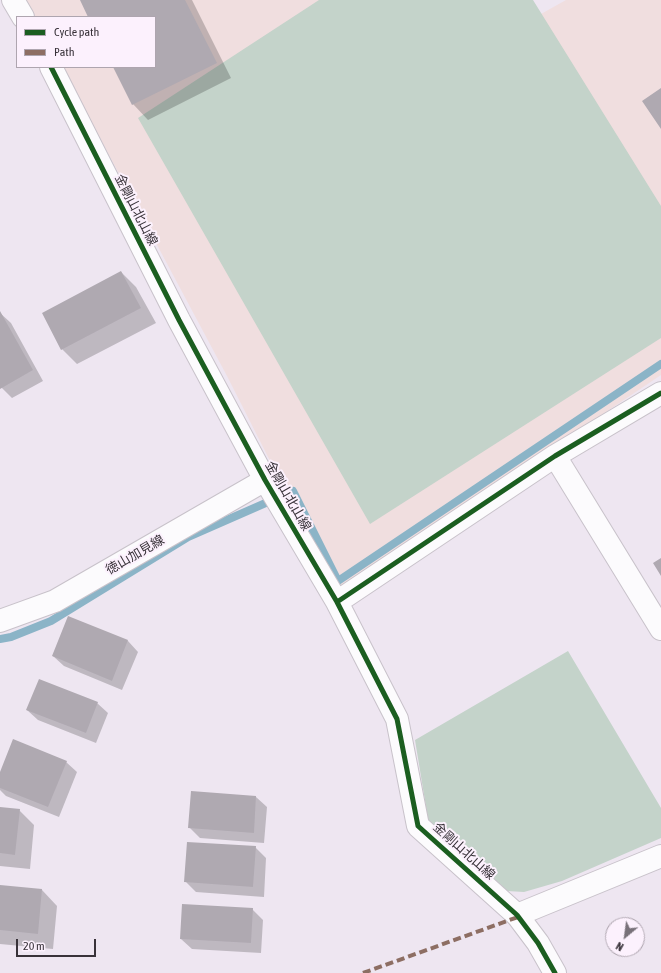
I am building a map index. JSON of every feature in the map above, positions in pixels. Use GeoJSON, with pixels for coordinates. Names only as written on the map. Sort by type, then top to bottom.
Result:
{"type":"FeatureCollection","features":[{"type":"Feature","properties":{"kind":"street"},"geometry":{"type":"LineString","coordinates":[[13,0],[22,16]]}},
{"type":"Feature","properties":{"kind":"street","name":"金剛山北山線"},"geometry":{"type":"LineString","coordinates":[[52,68],[179,320],[264,480],[337,602],[397,719],[418,826],[517,915],[538,943],[554,973]]}},
{"type":"Feature","properties":{"kind":"street"},"geometry":{"type":"LineString","coordinates":[[337,602],[555,456],[661,393]]}},
{"type":"Feature","properties":{"kind":"street"},"geometry":{"type":"LineString","coordinates":[[555,456],[661,629]]}},
{"type":"Feature","properties":{"kind":"street","name":"徳山加見線"},"geometry":{"type":"LineString","coordinates":[[0,621],[55,601],[264,480]]}},
{"type":"Feature","properties":{"kind":"street"},"geometry":{"type":"LineString","coordinates":[[517,915],[661,856]]}},
{"type":"Feature","properties":{"kind":"shaded area"},"geometry":{"type":"Polygon","coordinates":[[[26,0],[519,0],[532,19],[566,0],[661,0],[661,375],[337,593],[227,376],[63,68],[156,68],[156,16],[34,16],[26,0]]]}},
{"type":"Feature","properties":{"kind":"shaded area"},"geometry":{"type":"Polygon","coordinates":[[[319,0],[533,0],[661,206],[661,338],[370,524],[138,118],[319,0]]]}},
{"type":"Feature","properties":{"kind":"shaded area"},"geometry":{"type":"Polygon","coordinates":[[[568,651],[661,808],[661,838],[562,881],[524,892],[490,890],[428,819],[415,740],[568,651]]]}},
{"type":"Feature","properties":{"kind":"building"},"geometry":{"type":"Polygon","coordinates":[[[80,0],[185,0],[217,63],[132,105],[114,68],[156,68],[156,16],[88,16],[80,0]]]}},
{"type":"Feature","properties":{"kind":"building"},"geometry":{"type":"Polygon","coordinates":[[[661,88],[661,129],[642,101],[661,88]]]}},
{"type":"Feature","properties":{"kind":"building"},"geometry":{"type":"Polygon","coordinates":[[[121,271],[141,308],[61,350],[42,313],[121,271]]]}},
{"type":"Feature","properties":{"kind":"building"},"geometry":{"type":"Polygon","coordinates":[[[0,311],[33,370],[0,389],[0,311]]]}},
{"type":"Feature","properties":{"kind":"building"},"geometry":{"type":"Polygon","coordinates":[[[661,558],[661,576],[653,563],[661,558]]]}},
{"type":"Feature","properties":{"kind":"building"},"geometry":{"type":"Polygon","coordinates":[[[68,616],[128,640],[112,681],[52,656],[68,616]]]}},
{"type":"Feature","properties":{"kind":"building"},"geometry":{"type":"Polygon","coordinates":[[[39,679],[98,702],[86,733],[26,710],[39,679]]]}},
{"type":"Feature","properties":{"kind":"building"},"geometry":{"type":"Polygon","coordinates":[[[13,739],[67,761],[48,807],[0,788],[0,772],[13,739]]]}},
{"type":"Feature","properties":{"kind":"building"},"geometry":{"type":"Polygon","coordinates":[[[191,791],[256,796],[254,833],[188,828],[191,791]]]}},
{"type":"Feature","properties":{"kind":"building"},"geometry":{"type":"Polygon","coordinates":[[[0,807],[20,809],[15,855],[0,853],[0,807]]]}},
{"type":"Feature","properties":{"kind":"building"},"geometry":{"type":"Polygon","coordinates":[[[187,842],[256,846],[253,887],[184,882],[187,842]]]}},
{"type":"Feature","properties":{"kind":"building"},"geometry":{"type":"Polygon","coordinates":[[[0,885],[42,889],[38,934],[0,930],[0,885]]]}},
{"type":"Feature","properties":{"kind":"building"},"geometry":{"type":"Polygon","coordinates":[[[182,904],[253,908],[251,943],[180,939],[182,904]]]}},
{"type":"Feature","properties":{"kind":"waterway"},"geometry":{"type":"LineString","coordinates":[[0,639],[11,637],[51,621],[188,537],[293,491],[338,581],[661,364]]}},
{"type":"Feature","properties":{"kind":"marked path"},"geometry":{"type":"LineString","coordinates":[[363,973],[518,917]]}},
{"type":"Feature","properties":{"kind":"cycle path"},"geometry":{"type":"LineString","coordinates":[[52,68],[179,320],[265,480],[337,602],[397,719],[418,826],[517,915],[538,943],[555,973]]}},
{"type":"Feature","properties":{"kind":"cycle path"},"geometry":{"type":"LineString","coordinates":[[337,602],[555,456],[661,393]]}}]}
